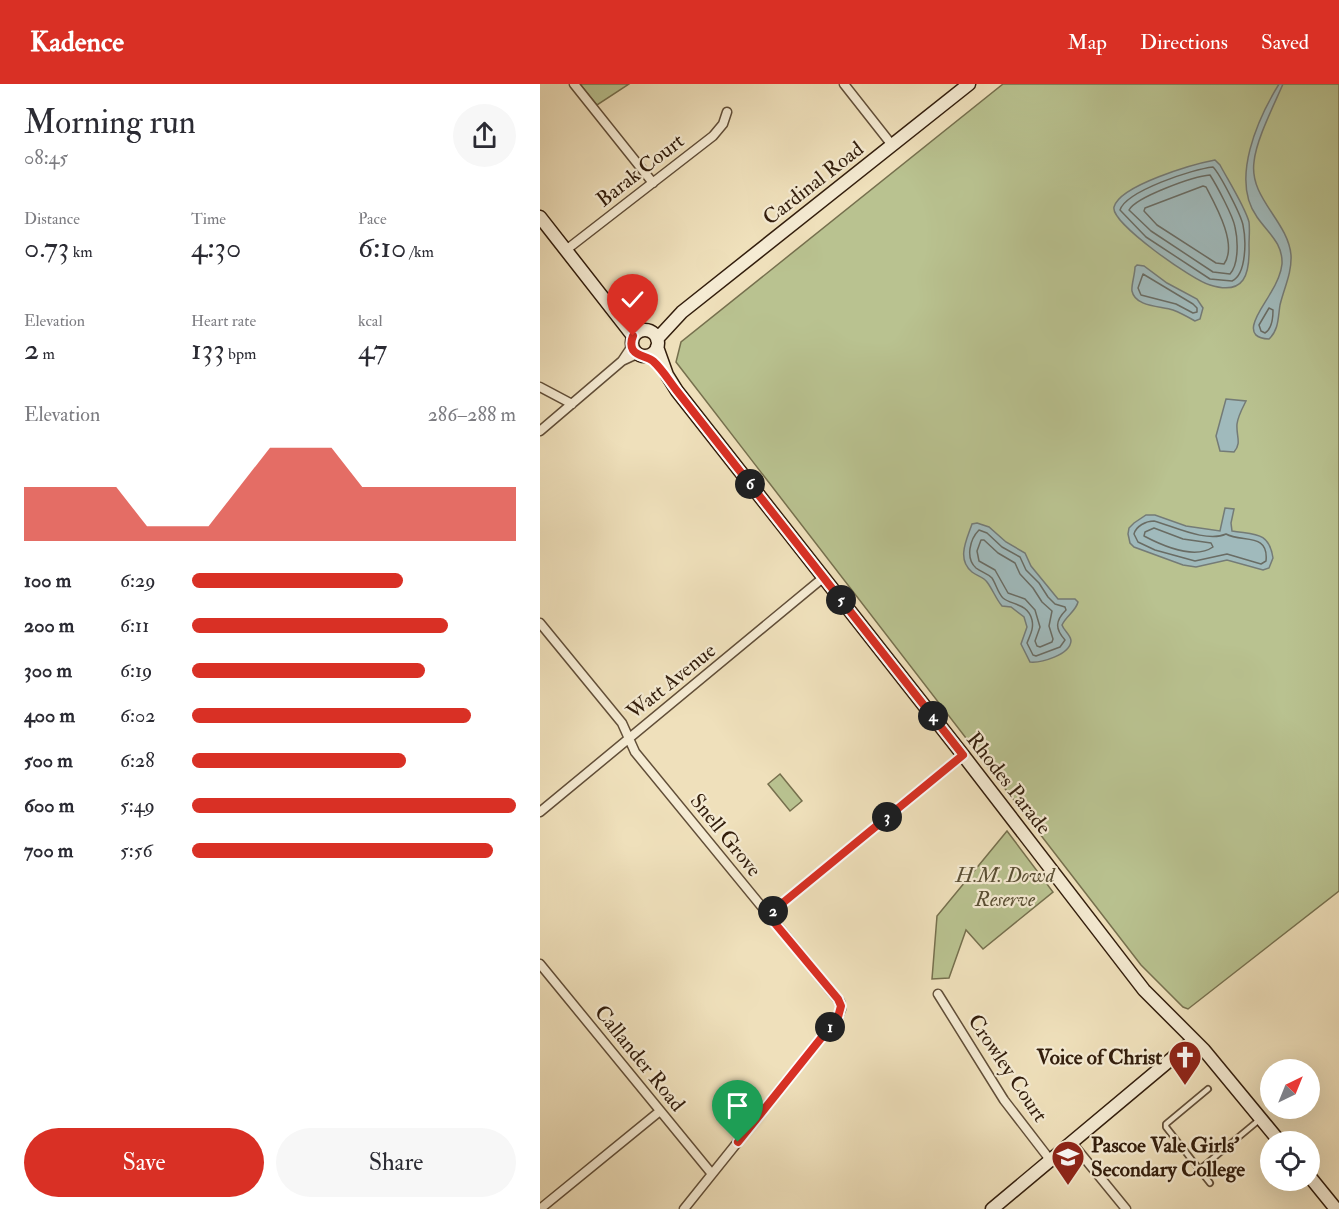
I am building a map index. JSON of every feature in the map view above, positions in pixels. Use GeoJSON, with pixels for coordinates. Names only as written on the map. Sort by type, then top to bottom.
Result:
{"type":"FeatureCollection","features":[{"type":"Feature","properties":{"kind":"main road","name":"Cardinal Road"},"geometry":{"type":"LineString","coordinates":[[644,342],[969,84]]}},
{"type":"Feature","properties":{"kind":"main road","name":"Rhodes Parade"},"geometry":{"type":"LineString","coordinates":[[540,217],[614,310],[644,342],[684,401],[963,755],[1144,990],[1194,1040],[1260,1117]]}},
{"type":"Feature","properties":{"kind":"main road"},"geometry":{"type":"LineString","coordinates":[[992,1209],[1194,1040]]}},
{"type":"Feature","properties":{"kind":"main road","name":"Rhodes Parade"},"geometry":{"type":"LineString","coordinates":[[1262,1119],[1271,1131]]}},
{"type":"Feature","properties":{"kind":"main road"},"geometry":{"type":"LineString","coordinates":[[1320,1189],[1336,1209]]}},
{"type":"Feature","properties":{"kind":"street"},"geometry":{"type":"LineString","coordinates":[[574,84],[653,183]]}},
{"type":"Feature","properties":{"kind":"street"},"geometry":{"type":"LineString","coordinates":[[844,84],[892,145]]}},
{"type":"Feature","properties":{"kind":"street","name":"Barak Court"},"geometry":{"type":"LineString","coordinates":[[566,250],[713,136],[723,124],[727,112]]}},
{"type":"Feature","properties":{"kind":"street"},"geometry":{"type":"LineString","coordinates":[[540,431],[644,342]]}},
{"type":"Feature","properties":{"kind":"street"},"geometry":{"type":"LineString","coordinates":[[540,387],[572,404]]}},
{"type":"Feature","properties":{"kind":"street","name":"Watt Avenue"},"geometry":{"type":"LineString","coordinates":[[540,812],[824,578]]}},
{"type":"Feature","properties":{"kind":"street","name":"Snell Grove"},"geometry":{"type":"LineString","coordinates":[[540,623],[622,723],[635,752],[838,999],[841,1009],[838,1017],[684,1209]]}},
{"type":"Feature","properties":{"kind":"street"},"geometry":{"type":"LineString","coordinates":[[768,915],[963,755]]}},
{"type":"Feature","properties":{"kind":"street","name":"Callander Road"},"geometry":{"type":"LineString","coordinates":[[540,964],[712,1174]]}},
{"type":"Feature","properties":{"kind":"street","name":"Crowley Court"},"geometry":{"type":"LineString","coordinates":[[938,994],[1004,1100],[1051,1161]]}},
{"type":"Feature","properties":{"kind":"street"},"geometry":{"type":"LineString","coordinates":[[540,1209],[660,1111]]}},
{"type":"Feature","properties":{"kind":"street"},"geometry":{"type":"LineString","coordinates":[[1072,1143],[1126,1209]]}},
{"type":"Feature","properties":{"kind":"lane"},"geometry":{"type":"LineString","coordinates":[[1208,1089],[1166,1124],[1167,1131],[1210,1183]]}},
{"type":"Feature","properties":{"kind":"lane"},"geometry":{"type":"LineString","coordinates":[[1200,1170],[1260,1119]]}},
{"type":"Feature","properties":{"kind":"green space"},"geometry":{"type":"Polygon","coordinates":[[[580,84],[629,84],[597,105],[580,84]]]}},
{"type":"Feature","properties":{"kind":"green space"},"geometry":{"type":"Polygon","coordinates":[[[1003,84],[1339,84],[1339,891],[1188,1009],[1183,1007],[1141,965],[676,362],[681,342],[1003,84]]]}},
{"type":"Feature","properties":{"kind":"green space"},"geometry":{"type":"Polygon","coordinates":[[[780,774],[802,801],[790,811],[768,784],[780,774]]]}},
{"type":"Feature","properties":{"kind":"green space","name":"H.M. Dowd Reserve"},"geometry":{"type":"Polygon","coordinates":[[[1007,831],[1053,892],[983,949],[966,930],[949,978],[932,979],[937,916],[1007,831]]]}},
{"type":"Feature","properties":{"kind":"water"},"geometry":{"type":"Polygon","coordinates":[[[1279,84],[1283,84],[1262,133],[1254,162],[1257,187],[1283,231],[1291,255],[1278,323],[1269,339],[1260,337],[1253,328],[1279,276],[1282,257],[1274,239],[1249,202],[1246,185],[1250,149],[1263,114],[1279,84]]]}},
{"type":"Feature","properties":{"kind":"water"},"geometry":{"type":"Polygon","coordinates":[[[1215,160],[1236,194],[1249,222],[1249,255],[1246,273],[1238,285],[1222,288],[1201,281],[1138,238],[1116,215],[1114,207],[1119,199],[1129,191],[1143,184],[1175,171],[1215,160]]]}},
{"type":"Feature","properties":{"kind":"water"},"geometry":{"type":"Polygon","coordinates":[[[1137,265],[1144,266],[1167,283],[1197,299],[1203,308],[1200,319],[1195,321],[1173,310],[1138,300],[1132,291],[1137,265]]]}},
{"type":"Feature","properties":{"kind":"water"},"geometry":{"type":"Polygon","coordinates":[[[1226,399],[1246,401],[1238,421],[1238,442],[1234,452],[1220,451],[1216,436],[1226,399]]]}},
{"type":"Feature","properties":{"kind":"water"},"geometry":{"type":"Polygon","coordinates":[[[1225,508],[1234,509],[1232,531],[1254,534],[1268,543],[1273,558],[1269,568],[1263,570],[1227,560],[1196,567],[1183,565],[1134,547],[1130,543],[1129,528],[1146,515],[1155,515],[1186,526],[1220,531],[1225,508]]]}},
{"type":"Feature","properties":{"kind":"water"},"geometry":{"type":"Polygon","coordinates":[[[977,523],[989,527],[1006,542],[1025,553],[1031,566],[1058,599],[1075,599],[1078,602],[1062,625],[1071,641],[1066,650],[1060,654],[1041,661],[1030,662],[1021,644],[1027,627],[1024,617],[1011,607],[1002,606],[986,580],[967,567],[964,549],[972,524],[977,523]]]}},
{"type":"Feature","properties":{"kind":"place","name":"Voice of Christ"},"geometry":{"type":"Point","coordinates":[1185,1086]}},
{"type":"Feature","properties":{"kind":"place","name":"Pascoe Vale Girls' Secondary College"},"geometry":{"type":"Point","coordinates":[1068,1186]}},
{"type":"Feature","properties":{"kind":"route"},"geometry":{"type":"LineString","coordinates":[[633,336],[631,343],[635,352],[646,356],[667,375],[677,391],[963,755],[768,915],[838,999],[841,1009],[838,1017],[738,1142]]}}]}
